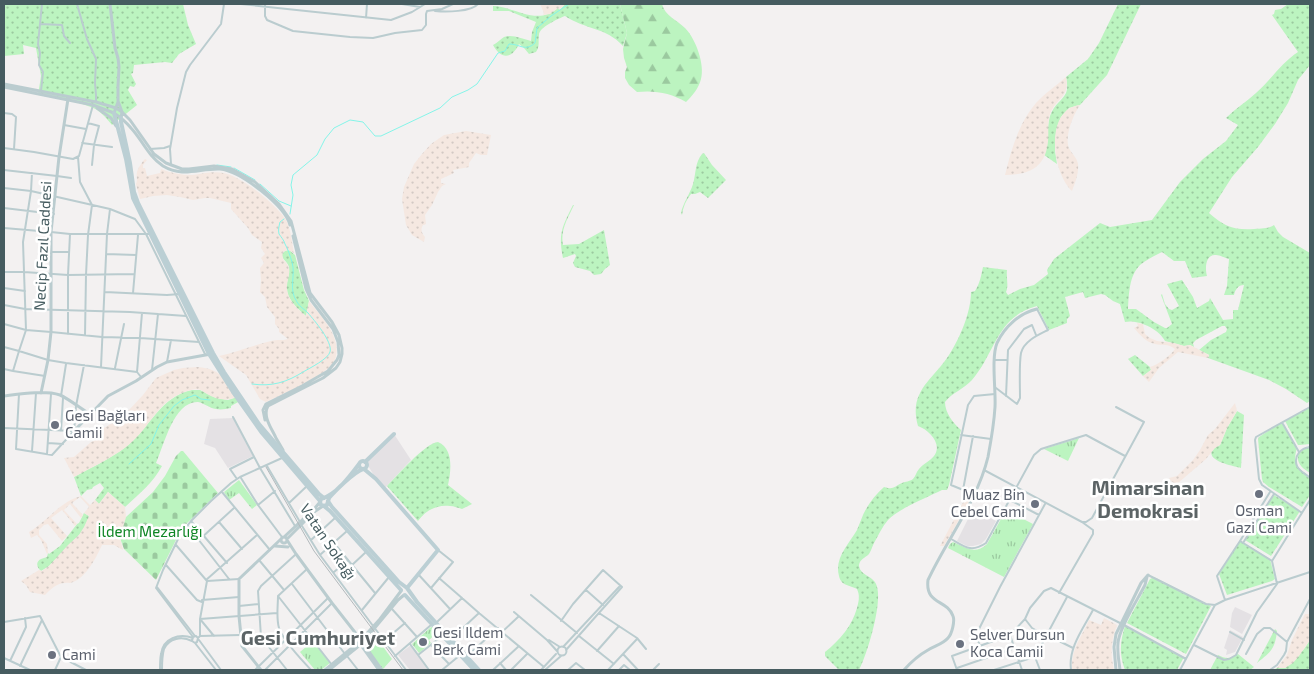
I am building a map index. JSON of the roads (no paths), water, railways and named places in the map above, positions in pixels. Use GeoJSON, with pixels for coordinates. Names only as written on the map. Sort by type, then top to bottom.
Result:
{"type":"FeatureCollection","features":[{"type":"Feature","properties":{"kind":"main road"},"geometry":{"type":"LineString","coordinates":[[114,113],[130,162],[134,192],[138,203],[209,354]]}},
{"type":"Feature","properties":{"kind":"main road"},"geometry":{"type":"LineString","coordinates":[[121,118],[121,132],[133,198],[148,234],[209,354],[259,424],[307,486],[332,507],[407,589],[442,635],[474,670]]}},
{"type":"Feature","properties":{"kind":"main road"},"geometry":{"type":"LineString","coordinates":[[324,502],[357,471],[365,466],[394,434]]}},
{"type":"Feature","properties":{"kind":"main road"},"geometry":{"type":"LineString","coordinates":[[284,457],[319,494],[336,518],[402,593],[479,670]]}},
{"type":"Feature","properties":{"kind":"main road"},"geometry":{"type":"LineString","coordinates":[[324,502],[362,461],[438,550],[407,589],[407,594],[402,593]]}},
{"type":"Feature","properties":{"kind":"main road"},"geometry":{"type":"LineString","coordinates":[[402,593],[402,588],[407,589]]}},
{"type":"Feature","properties":{"kind":"street"},"geometry":{"type":"LineString","coordinates":[[41,92],[43,72],[39,65],[40,53],[38,44],[42,4]]}},
{"type":"Feature","properties":{"kind":"street"},"geometry":{"type":"LineString","coordinates":[[77,4],[87,40],[96,59],[96,95],[78,157],[80,182],[92,205],[88,235],[85,336]]}},
{"type":"Feature","properties":{"kind":"street"},"geometry":{"type":"LineString","coordinates":[[110,4],[119,67],[118,101],[114,113]]}},
{"type":"Feature","properties":{"kind":"street"},"geometry":{"type":"LineString","coordinates":[[171,166],[169,154],[180,94],[187,68],[221,24],[224,4]]}},
{"type":"Feature","properties":{"kind":"street"},"geometry":{"type":"LineString","coordinates":[[241,4],[391,20],[425,4]]}},
{"type":"Feature","properties":{"kind":"street"},"geometry":{"type":"LineString","coordinates":[[366,18],[367,4]]}},
{"type":"Feature","properties":{"kind":"street"},"geometry":{"type":"LineString","coordinates":[[402,4],[420,7]]}},
{"type":"Feature","properties":{"kind":"street"},"geometry":{"type":"LineString","coordinates":[[265,6],[264,16],[267,20],[293,31],[332,36],[373,38],[422,30],[426,24],[426,12],[442,9],[453,4]]}},
{"type":"Feature","properties":{"kind":"street"},"geometry":{"type":"LineString","coordinates":[[430,10],[440,12],[460,10],[476,7],[478,4]]}},
{"type":"Feature","properties":{"kind":"street"},"geometry":{"type":"LineString","coordinates":[[40,24],[62,25],[64,36],[70,44]]}},
{"type":"Feature","properties":{"kind":"street"},"geometry":{"type":"LineString","coordinates":[[4,86],[116,108],[130,120],[150,149],[171,166],[189,170],[220,166],[232,169],[254,182],[279,204],[291,221],[310,294],[332,322],[339,335],[342,354],[336,368],[323,378],[268,406],[266,409],[266,416],[284,457],[239,478],[221,492],[187,525],[156,587]]}},
{"type":"Feature","properties":{"kind":"street"},"geometry":{"type":"LineString","coordinates":[[4,86],[4,92]]}},
{"type":"Feature","properties":{"kind":"street"},"geometry":{"type":"LineString","coordinates":[[4,86],[94,103],[121,118],[132,128],[152,156],[164,166],[176,171],[189,172],[220,169],[231,172],[244,178],[282,211],[290,222],[306,289],[311,300],[332,329],[338,342],[339,354],[337,360],[328,371],[264,406],[263,415],[276,438]]}},
{"type":"Feature","properties":{"kind":"street","name":"Necip Fazıl Caddesi"},"geometry":{"type":"LineString","coordinates":[[42,394],[51,332],[51,232],[59,157],[68,99]]}},
{"type":"Feature","properties":{"kind":"street"},"geometry":{"type":"LineString","coordinates":[[118,101],[122,112],[121,118]]}},
{"type":"Feature","properties":{"kind":"street"},"geometry":{"type":"LineString","coordinates":[[94,103],[121,132],[125,128],[132,128]]}},
{"type":"Feature","properties":{"kind":"street"},"geometry":{"type":"LineString","coordinates":[[4,113],[12,114],[16,118],[14,150]]}},
{"type":"Feature","properties":{"kind":"street"},"geometry":{"type":"LineString","coordinates":[[88,123],[99,126],[94,145],[92,165]]}},
{"type":"Feature","properties":{"kind":"street"},"geometry":{"type":"LineString","coordinates":[[64,125],[86,129]]}},
{"type":"Feature","properties":{"kind":"street"},"geometry":{"type":"LineString","coordinates":[[82,143],[112,147]]}},
{"type":"Feature","properties":{"kind":"street"},"geometry":{"type":"LineString","coordinates":[[150,149],[167,147],[171,143]]}},
{"type":"Feature","properties":{"kind":"street"},"geometry":{"type":"LineString","coordinates":[[4,148],[73,159],[78,157]]}},
{"type":"Feature","properties":{"kind":"street"},"geometry":{"type":"LineString","coordinates":[[4,170],[71,178]]}},
{"type":"Feature","properties":{"kind":"street"},"geometry":{"type":"LineString","coordinates":[[13,371],[26,330],[23,242],[32,173]]}},
{"type":"Feature","properties":{"kind":"street"},"geometry":{"type":"LineString","coordinates":[[4,188],[31,191],[110,209],[135,219],[148,234]]}},
{"type":"Feature","properties":{"kind":"street"},"geometry":{"type":"LineString","coordinates":[[4,208],[54,214]]}},
{"type":"Feature","properties":{"kind":"street"},"geometry":{"type":"LineString","coordinates":[[101,367],[107,234],[110,209]]}},
{"type":"Feature","properties":{"kind":"street"},"geometry":{"type":"LineString","coordinates":[[4,228],[88,235],[148,234]]}},
{"type":"Feature","properties":{"kind":"street"},"geometry":{"type":"LineString","coordinates":[[68,334],[70,234]]}},
{"type":"Feature","properties":{"kind":"street"},"geometry":{"type":"LineString","coordinates":[[133,293],[138,234]]}},
{"type":"Feature","properties":{"kind":"street"},"geometry":{"type":"LineString","coordinates":[[51,252],[69,252]]}},
{"type":"Feature","properties":{"kind":"street"},"geometry":{"type":"LineString","coordinates":[[106,254],[136,255]]}},
{"type":"Feature","properties":{"kind":"street"},"geometry":{"type":"LineString","coordinates":[[4,272],[50,275],[134,274]]}},
{"type":"Feature","properties":{"kind":"street"},"geometry":{"type":"LineString","coordinates":[[4,288],[25,291]]}},
{"type":"Feature","properties":{"kind":"street"},"geometry":{"type":"LineString","coordinates":[[19,394],[16,449],[53,454],[108,396],[125,388],[167,362],[209,354],[199,342],[178,294],[104,292]]}},
{"type":"Feature","properties":{"kind":"street"},"geometry":{"type":"LineString","coordinates":[[4,305],[26,309],[186,316]]}},
{"type":"Feature","properties":{"kind":"street"},"geometry":{"type":"LineString","coordinates":[[904,670],[927,650],[947,640],[950,635],[953,615],[947,608],[932,598],[927,586],[930,575],[975,495],[984,470],[995,408],[995,387],[995,360],[996,345],[1000,337],[1016,318],[1037,310],[1048,330],[1036,335],[1021,352],[1020,398],[1017,404],[995,387]]}},
{"type":"Feature","properties":{"kind":"street"},"geometry":{"type":"LineString","coordinates":[[137,372],[142,313]]}},
{"type":"Feature","properties":{"kind":"street"},"geometry":{"type":"LineString","coordinates":[[152,370],[158,314]]}},
{"type":"Feature","properties":{"kind":"street"},"geometry":{"type":"LineString","coordinates":[[4,324],[26,330],[85,336],[199,342]]}},
{"type":"Feature","properties":{"kind":"street"},"geometry":{"type":"LineString","coordinates":[[115,368],[124,324]]}},
{"type":"Feature","properties":{"kind":"street"},"geometry":{"type":"LineString","coordinates":[[1006,396],[1008,350],[1024,329],[1032,325],[1036,335]]}},
{"type":"Feature","properties":{"kind":"street"},"geometry":{"type":"LineString","coordinates":[[167,362],[171,340]]}},
{"type":"Feature","properties":{"kind":"street"},"geometry":{"type":"LineString","coordinates":[[4,347],[48,360],[137,372],[141,377]]}},
{"type":"Feature","properties":{"kind":"street"},"geometry":{"type":"LineString","coordinates":[[995,360],[1007,360]]}},
{"type":"Feature","properties":{"kind":"street"},"geometry":{"type":"LineString","coordinates":[[61,431],[66,363]]}},
{"type":"Feature","properties":{"kind":"street"},"geometry":{"type":"LineString","coordinates":[[74,431],[76,406],[84,365]]}},
{"type":"Feature","properties":{"kind":"street"},"geometry":{"type":"LineString","coordinates":[[4,369],[45,376]]}},
{"type":"Feature","properties":{"kind":"street"},"geometry":{"type":"LineString","coordinates":[[4,396],[36,393],[51,394],[62,397],[90,414]]}},
{"type":"Feature","properties":{"kind":"street"},"geometry":{"type":"LineString","coordinates":[[32,452],[36,393]]}},
{"type":"Feature","properties":{"kind":"street"},"geometry":{"type":"LineString","coordinates":[[47,454],[51,394]]}},
{"type":"Feature","properties":{"kind":"street"},"geometry":{"type":"LineString","coordinates":[[975,495],[950,485],[968,405],[974,396],[995,394]]}},
{"type":"Feature","properties":{"kind":"street"},"geometry":{"type":"LineString","coordinates":[[1082,522],[1092,518],[1144,422],[1116,406]]}},
{"type":"Feature","properties":{"kind":"street"},"geometry":{"type":"LineString","coordinates":[[1302,513],[1262,485],[1259,479],[1255,440],[1256,437],[1310,407]]}},
{"type":"Feature","properties":{"kind":"street"},"geometry":{"type":"LineString","coordinates":[[233,417],[260,468],[296,526]]}},
{"type":"Feature","properties":{"kind":"street"},"geometry":{"type":"LineString","coordinates":[[1282,423],[1299,452]]}},
{"type":"Feature","properties":{"kind":"street"},"geometry":{"type":"LineString","coordinates":[[4,428],[74,431]]}},
{"type":"Feature","properties":{"kind":"street"},"geometry":{"type":"LineString","coordinates":[[962,435],[991,439]]}},
{"type":"Feature","properties":{"kind":"street"},"geometry":{"type":"LineString","coordinates":[[951,539],[971,549],[986,543],[1034,455],[1041,449],[1086,435],[1125,456]]}},
{"type":"Feature","properties":{"kind":"street"},"geometry":{"type":"LineString","coordinates":[[962,490],[972,436]]}},
{"type":"Feature","properties":{"kind":"street"},"geometry":{"type":"LineString","coordinates":[[48,443],[63,444]]}},
{"type":"Feature","properties":{"kind":"street"},"geometry":{"type":"LineString","coordinates":[[1310,447],[1299,452],[1296,460],[1297,466],[1310,478]]}},
{"type":"Feature","properties":{"kind":"street"},"geometry":{"type":"LineString","coordinates":[[255,457],[230,469],[239,478],[284,540],[354,630],[380,670]]}},
{"type":"Feature","properties":{"kind":"street","name":"Vatan Sokağı"},"geometry":{"type":"LineString","coordinates":[[266,465],[320,555],[406,670]]}},
{"type":"Feature","properties":{"kind":"street"},"geometry":{"type":"LineString","coordinates":[[984,470],[1082,522],[1093,530],[1093,534],[1060,592]]}},
{"type":"Feature","properties":{"kind":"street"},"geometry":{"type":"LineString","coordinates":[[289,503],[307,486]]}},
{"type":"Feature","properties":{"kind":"street"},"geometry":{"type":"LineString","coordinates":[[258,505],[275,491]]}},
{"type":"Feature","properties":{"kind":"street"},"geometry":{"type":"LineString","coordinates":[[221,492],[270,550]]}},
{"type":"Feature","properties":{"kind":"street"},"geometry":{"type":"LineString","coordinates":[[1242,542],[1270,492]]}},
{"type":"Feature","properties":{"kind":"street"},"geometry":{"type":"LineString","coordinates":[[1225,600],[1217,576],[1274,494]]}},
{"type":"Feature","properties":{"kind":"street"},"geometry":{"type":"LineString","coordinates":[[1010,500],[1039,515]]}},
{"type":"Feature","properties":{"kind":"street"},"geometry":{"type":"LineString","coordinates":[[1194,645],[1224,660],[1231,659],[1236,655],[1257,612],[1276,584],[1272,561],[1310,500]]}},
{"type":"Feature","properties":{"kind":"street"},"geometry":{"type":"LineString","coordinates":[[284,540],[296,526],[324,502]]}},
{"type":"Feature","properties":{"kind":"street"},"geometry":{"type":"LineString","coordinates":[[980,646],[976,634],[1046,503]]}},
{"type":"Feature","properties":{"kind":"street"},"geometry":{"type":"LineString","coordinates":[[199,540],[234,508]]}},
{"type":"Feature","properties":{"kind":"street"},"geometry":{"type":"LineString","coordinates":[[311,540],[336,518]]}},
{"type":"Feature","properties":{"kind":"street"},"geometry":{"type":"LineString","coordinates":[[191,521],[227,563]]}},
{"type":"Feature","properties":{"kind":"street"},"geometry":{"type":"LineString","coordinates":[[219,522],[242,549]]}},
{"type":"Feature","properties":{"kind":"street"},"geometry":{"type":"LineString","coordinates":[[206,580],[240,578],[274,546],[284,540],[300,523]]}},
{"type":"Feature","properties":{"kind":"street"},"geometry":{"type":"LineString","coordinates":[[187,525],[230,579]]}},
{"type":"Feature","properties":{"kind":"street"},"geometry":{"type":"LineString","coordinates":[[320,555],[348,531]]}},
{"type":"Feature","properties":{"kind":"street"},"geometry":{"type":"LineString","coordinates":[[221,670],[199,638],[206,580],[257,535]]}},
{"type":"Feature","properties":{"kind":"street"},"geometry":{"type":"LineString","coordinates":[[284,540],[288,547],[296,554]]}},
{"type":"Feature","properties":{"kind":"street"},"geometry":{"type":"LineString","coordinates":[[1242,542],[1272,561]]}},
{"type":"Feature","properties":{"kind":"street"},"geometry":{"type":"LineString","coordinates":[[334,543],[375,593]]}},
{"type":"Feature","properties":{"kind":"street"},"geometry":{"type":"LineString","coordinates":[[176,545],[206,580]]}},
{"type":"Feature","properties":{"kind":"street"},"geometry":{"type":"LineString","coordinates":[[274,546],[288,547]]}},
{"type":"Feature","properties":{"kind":"street"},"geometry":{"type":"LineString","coordinates":[[431,588],[452,562],[438,550]]}},
{"type":"Feature","properties":{"kind":"street"},"geometry":{"type":"LineString","coordinates":[[352,565],[366,552]]}},
{"type":"Feature","properties":{"kind":"street"},"geometry":{"type":"LineString","coordinates":[[287,670],[261,638],[258,591],[296,554]]}},
{"type":"Feature","properties":{"kind":"street"},"geometry":{"type":"LineString","coordinates":[[259,560],[284,590]]}},
{"type":"Feature","properties":{"kind":"street"},"geometry":{"type":"LineString","coordinates":[[334,572],[348,560]]}},
{"type":"Feature","properties":{"kind":"street"},"geometry":{"type":"LineString","coordinates":[[166,565],[197,600],[239,597]]}},
{"type":"Feature","properties":{"kind":"street"},"geometry":{"type":"LineString","coordinates":[[307,569],[278,596],[278,613],[279,628],[286,640],[311,670]]}},
{"type":"Feature","properties":{"kind":"street"},"geometry":{"type":"LineString","coordinates":[[546,669],[561,647],[599,613],[622,588],[603,570],[573,604],[561,621]]}},
{"type":"Feature","properties":{"kind":"street"},"geometry":{"type":"LineString","coordinates":[[1116,670],[1114,647],[1116,634],[1141,583],[1148,574],[1206,604],[1215,604],[1310,572]]}},
{"type":"Feature","properties":{"kind":"street"},"geometry":{"type":"LineString","coordinates":[[418,574],[450,609]]}},
{"type":"Feature","properties":{"kind":"street"},"geometry":{"type":"LineString","coordinates":[[362,610],[389,576]]}},
{"type":"Feature","properties":{"kind":"street"},"geometry":{"type":"LineString","coordinates":[[240,578],[239,616],[242,646],[258,669],[328,598]]}},
{"type":"Feature","properties":{"kind":"street"},"geometry":{"type":"LineString","coordinates":[[439,578],[546,669]]}},
{"type":"Feature","properties":{"kind":"street"},"geometry":{"type":"LineString","coordinates":[[292,583],[358,670]]}},
{"type":"Feature","properties":{"kind":"street"},"geometry":{"type":"LineString","coordinates":[[541,670],[546,669],[565,654],[577,634],[620,586]]}},
{"type":"Feature","properties":{"kind":"street"},"geometry":{"type":"LineString","coordinates":[[156,587],[194,637]]}},
{"type":"Feature","properties":{"kind":"street"},"geometry":{"type":"LineString","coordinates":[[156,587],[194,637],[194,642]]}},
{"type":"Feature","properties":{"kind":"street"},"geometry":{"type":"LineString","coordinates":[[1015,648],[957,669],[952,656],[1010,635],[1025,619],[1030,608],[1047,589],[1051,588],[1186,659]]}},
{"type":"Feature","properties":{"kind":"street"},"geometry":{"type":"LineString","coordinates":[[586,590],[603,605]]}},
{"type":"Feature","properties":{"kind":"street"},"geometry":{"type":"LineString","coordinates":[[329,670],[361,642],[392,608],[402,593]]}},
{"type":"Feature","properties":{"kind":"street"},"geometry":{"type":"LineString","coordinates":[[375,627],[402,593]]}},
{"type":"Feature","properties":{"kind":"street"},"geometry":{"type":"LineString","coordinates":[[531,595],[614,664]]}},
{"type":"Feature","properties":{"kind":"street"},"geometry":{"type":"LineString","coordinates":[[278,596],[333,667]]}},
{"type":"Feature","properties":{"kind":"street"},"geometry":{"type":"LineString","coordinates":[[994,670],[1035,657],[1067,597]]}},
{"type":"Feature","properties":{"kind":"street"},"geometry":{"type":"LineString","coordinates":[[395,656],[462,598]]}},
{"type":"Feature","properties":{"kind":"street"},"geometry":{"type":"LineString","coordinates":[[1270,670],[1281,660],[1286,651],[1287,642],[1310,598]]}},
{"type":"Feature","properties":{"kind":"street"},"geometry":{"type":"LineString","coordinates":[[266,670],[332,603]]}},
{"type":"Feature","properties":{"kind":"street"},"geometry":{"type":"LineString","coordinates":[[239,606],[259,604]]}},
{"type":"Feature","properties":{"kind":"street"},"geometry":{"type":"LineString","coordinates":[[1180,670],[1215,604]]}},
{"type":"Feature","properties":{"kind":"street"},"geometry":{"type":"LineString","coordinates":[[392,608],[417,637]]}},
{"type":"Feature","properties":{"kind":"street"},"geometry":{"type":"LineString","coordinates":[[1071,670],[1070,658],[1073,648],[1093,610]]}},
{"type":"Feature","properties":{"kind":"street"},"geometry":{"type":"LineString","coordinates":[[514,612],[543,636],[566,650]]}},
{"type":"Feature","properties":{"kind":"street"},"geometry":{"type":"LineString","coordinates":[[200,619],[278,613]]}},
{"type":"Feature","properties":{"kind":"street"},"geometry":{"type":"LineString","coordinates":[[451,640],[479,613]]}},
{"type":"Feature","properties":{"kind":"street"},"geometry":{"type":"LineString","coordinates":[[599,613],[637,638],[646,648]]}},
{"type":"Feature","properties":{"kind":"street"},"geometry":{"type":"LineString","coordinates":[[4,622],[40,616],[61,657],[86,670]]}},
{"type":"Feature","properties":{"kind":"street"},"geometry":{"type":"LineString","coordinates":[[502,632],[518,616]]}},
{"type":"Feature","properties":{"kind":"street"},"geometry":{"type":"LineString","coordinates":[[10,661],[26,627],[25,618]]}},
{"type":"Feature","properties":{"kind":"street"},"geometry":{"type":"LineString","coordinates":[[200,619],[214,636]]}},
{"type":"Feature","properties":{"kind":"street"},"geometry":{"type":"LineString","coordinates":[[1025,619],[1032,628],[1073,648]]}},
{"type":"Feature","properties":{"kind":"street"},"geometry":{"type":"LineString","coordinates":[[20,666],[42,620]]}},
{"type":"Feature","properties":{"kind":"street"},"geometry":{"type":"LineString","coordinates":[[384,641],[405,623]]}},
{"type":"Feature","properties":{"kind":"street"},"geometry":{"type":"LineString","coordinates":[[1120,670],[1118,641],[1122,625]]}},
{"type":"Feature","properties":{"kind":"street"},"geometry":{"type":"LineString","coordinates":[[597,651],[619,626]]}},
{"type":"Feature","properties":{"kind":"street"},"geometry":{"type":"LineString","coordinates":[[466,657],[498,628]]}},
{"type":"Feature","properties":{"kind":"street"},"geometry":{"type":"LineString","coordinates":[[1246,654],[1258,632],[1264,628],[1270,628],[1287,642]]}},
{"type":"Feature","properties":{"kind":"street"},"geometry":{"type":"LineString","coordinates":[[184,635],[188,630]]}},
{"type":"Feature","properties":{"kind":"street"},"geometry":{"type":"LineString","coordinates":[[1230,632],[1244,640]]}},
{"type":"Feature","properties":{"kind":"street"},"geometry":{"type":"LineString","coordinates":[[161,670],[160,654],[164,644],[172,638],[184,635],[199,638],[240,635]]}},
{"type":"Feature","properties":{"kind":"street"},"geometry":{"type":"LineString","coordinates":[[418,655],[442,635]]}},
{"type":"Feature","properties":{"kind":"street"},"geometry":{"type":"LineString","coordinates":[[1010,635],[1022,670]]}},
{"type":"Feature","properties":{"kind":"street"},"geometry":{"type":"LineString","coordinates":[[543,636],[561,656]]}},
{"type":"Feature","properties":{"kind":"street"},"geometry":{"type":"LineString","coordinates":[[161,670],[163,652],[169,642],[177,638],[194,642],[216,670]]}},
{"type":"Feature","properties":{"kind":"street"},"geometry":{"type":"LineString","coordinates":[[194,642],[197,642],[199,638]]}},
{"type":"Feature","properties":{"kind":"street"},"geometry":{"type":"LineString","coordinates":[[608,670],[637,638]]}},
{"type":"Feature","properties":{"kind":"street"},"geometry":{"type":"LineString","coordinates":[[410,644],[429,670]]}},
{"type":"Feature","properties":{"kind":"street"},"geometry":{"type":"LineString","coordinates":[[431,645],[449,664]]}},
{"type":"Feature","properties":{"kind":"street"},"geometry":{"type":"LineString","coordinates":[[493,670],[519,646]]}},
{"type":"Feature","properties":{"kind":"street"},"geometry":{"type":"LineString","coordinates":[[511,670],[527,653]]}},
{"type":"Feature","properties":{"kind":"street"},"geometry":{"type":"LineString","coordinates":[[623,654],[638,670]]}},
{"type":"Feature","properties":{"kind":"street"},"geometry":{"type":"LineString","coordinates":[[443,670],[460,655]]}},
{"type":"Feature","properties":{"kind":"street"},"geometry":{"type":"LineString","coordinates":[[55,670],[61,657]]}},
{"type":"Feature","properties":{"kind":"street"},"geometry":{"type":"LineString","coordinates":[[1035,657],[1040,670]]}},
{"type":"Feature","properties":{"kind":"street"},"geometry":{"type":"LineString","coordinates":[[4,658],[30,670]]}},
{"type":"Feature","properties":{"kind":"street"},"geometry":{"type":"LineString","coordinates":[[568,670],[576,662],[585,670]]}},
{"type":"Feature","properties":{"kind":"street"},"geometry":{"type":"LineString","coordinates":[[500,664],[506,670]]}},
{"type":"Feature","properties":{"kind":"street"},"geometry":{"type":"LineString","coordinates":[[653,670],[659,664]]}},
{"type":"Feature","properties":{"kind":"street"},"geometry":{"type":"LineString","coordinates":[[619,670],[624,665],[630,670]]}},
{"type":"Feature","properties":{"kind":"street"},"geometry":{"type":"LineString","coordinates":[[325,670],[333,667]]}},
{"type":"Feature","properties":{"kind":"waterway"},"geometry":{"type":"LineString","coordinates":[[290,214],[293,195],[291,185],[293,175],[317,155],[325,139],[334,128],[350,120],[363,122],[375,136],[381,136],[440,108],[452,97],[477,84],[498,53],[505,51],[509,44],[528,47],[535,43],[537,28],[569,4]]}},
{"type":"Feature","properties":{"kind":"waterway"},"geometry":{"type":"LineString","coordinates":[[217,165],[231,167]]}},
{"type":"Feature","properties":{"kind":"waterway"},"geometry":{"type":"LineString","coordinates":[[234,168],[255,180]]}},
{"type":"Feature","properties":{"kind":"waterway"},"geometry":{"type":"LineString","coordinates":[[260,184],[279,201],[291,206]]}},
{"type":"Feature","properties":{"kind":"waterway"},"geometry":{"type":"LineString","coordinates":[[252,384],[266,385],[285,381],[297,376],[326,358],[330,352],[329,343],[322,331],[294,297],[292,262],[284,241],[279,234],[280,222],[284,219]]}},
{"type":"Feature","properties":{"kind":"waterway"},"geometry":{"type":"LineString","coordinates":[[129,464],[151,444],[159,425],[174,406],[182,400],[195,395],[201,399],[210,400]]}},
{"type":"Feature","properties":{"kind":"tram line"},"geometry":{"type":"LineString","coordinates":[[266,467],[314,551],[403,670]]}},
{"type":"Feature","properties":{"kind":"place","name":"Gesi Bağları Camii"},"geometry":{"type":"Point","coordinates":[55,425]}},
{"type":"Feature","properties":{"kind":"place","name":"Osman Gazi Cami"},"geometry":{"type":"Point","coordinates":[1259,494]}},
{"type":"Feature","properties":{"kind":"place","name":"Muaz Bin Cebel Cami"},"geometry":{"type":"Point","coordinates":[1035,504]}},
{"type":"Feature","properties":{"kind":"place","name":"Gesi Ildem Berk Cami"},"geometry":{"type":"Point","coordinates":[423,642]}},
{"type":"Feature","properties":{"kind":"place","name":"Selver Dursun Koca Camii"},"geometry":{"type":"Point","coordinates":[960,644]}},
{"type":"Feature","properties":{"kind":"place","name":"Cami"},"geometry":{"type":"Point","coordinates":[52,655]}},
{"type":"Feature","properties":{"kind":"district","name":"Mimarsinan Demokrasi"},"geometry":{"type":"Point","coordinates":[1148,500]}},
{"type":"Feature","properties":{"kind":"district","name":"Gesi Cumhuriyet"},"geometry":{"type":"Point","coordinates":[318,638]}},
{"type":"Feature","properties":{"kind":"park label","name":"İldem Mezarlığı"},"geometry":{"type":"Point","coordinates":[150,532]}}]}
